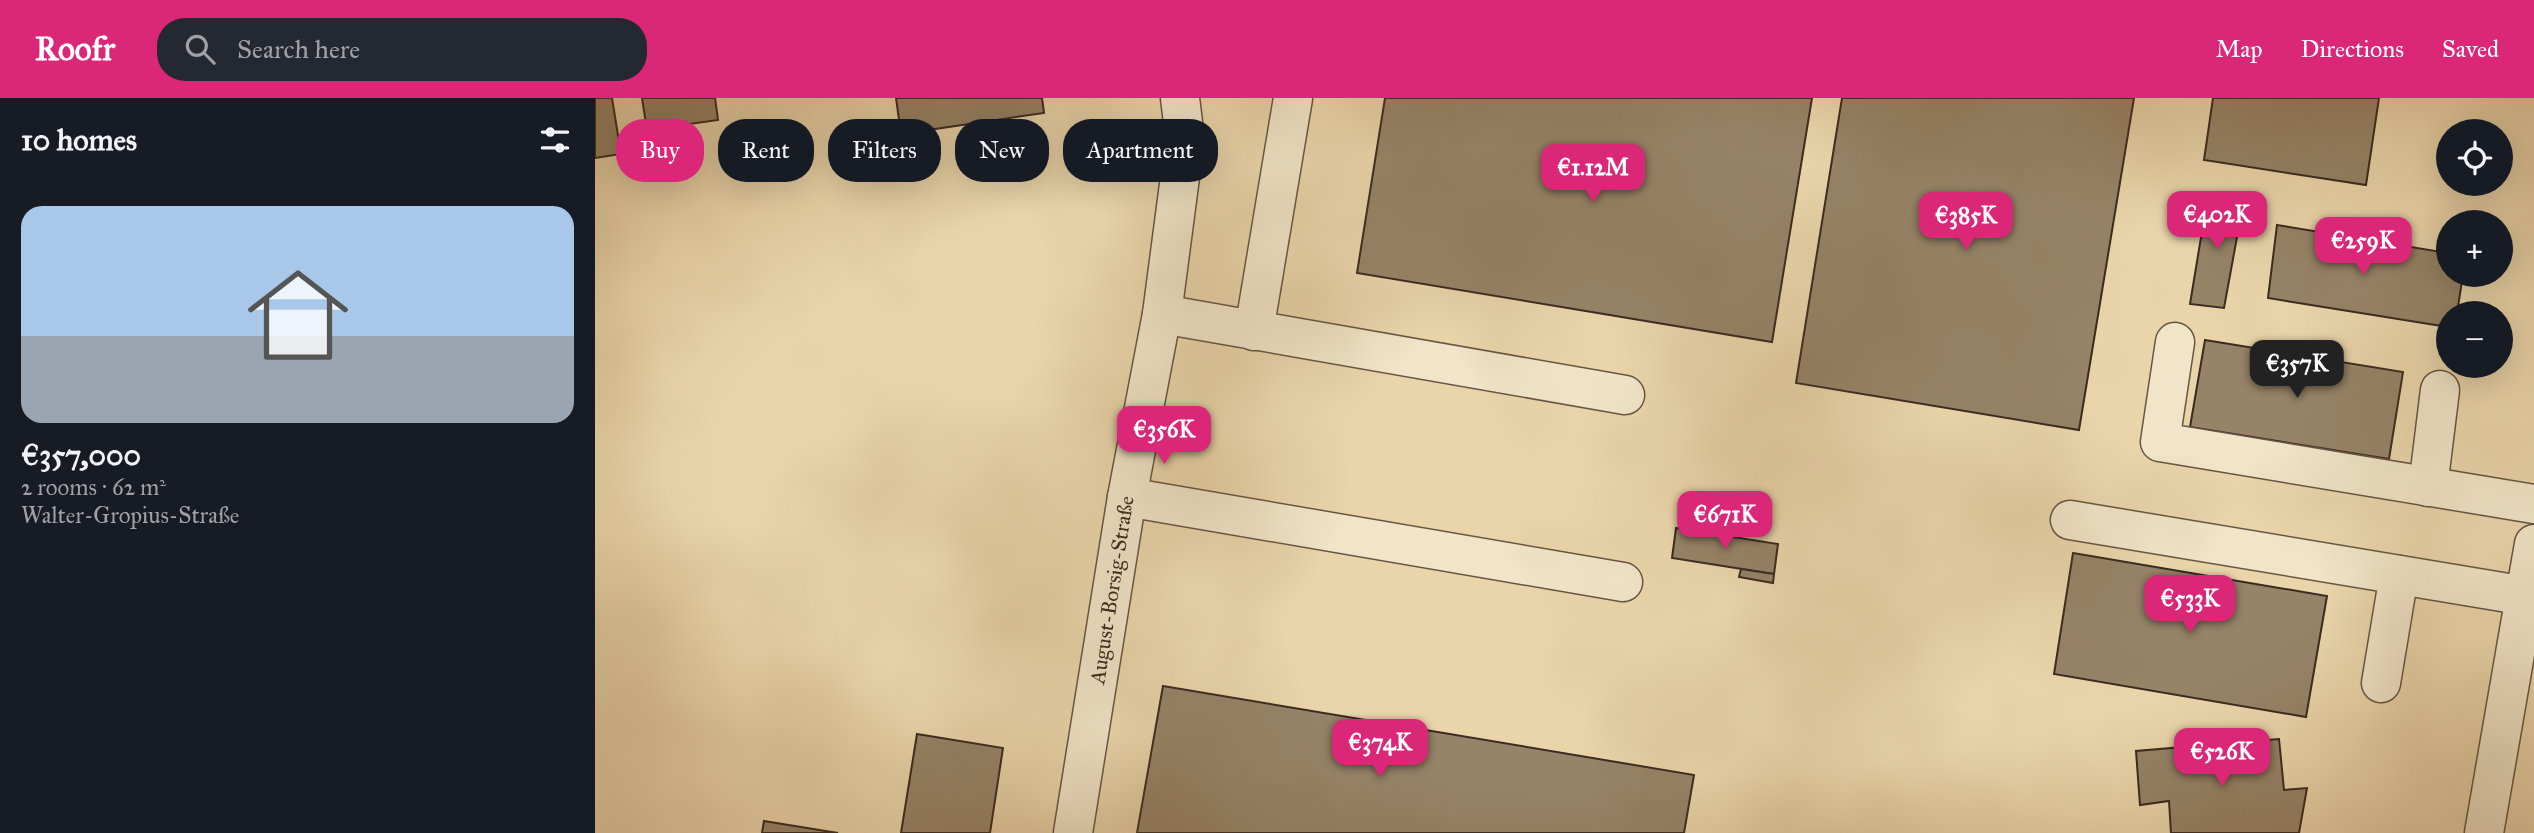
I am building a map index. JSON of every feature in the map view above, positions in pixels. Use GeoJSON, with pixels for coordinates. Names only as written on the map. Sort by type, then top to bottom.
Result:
{"type":"FeatureCollection","features":[{"type":"Feature","properties":{"kind":"street","name":"August-Borsig-Straße"},"geometry":{"type":"LineString","coordinates":[[1073,833],[1127,497],[1162,314],[1185,139],[1180,98]]}},
{"type":"Feature","properties":{"kind":"street"},"geometry":{"type":"LineString","coordinates":[[1254,331],[1293,98]]}},
{"type":"Feature","properties":{"kind":"street"},"geometry":{"type":"LineString","coordinates":[[1162,314],[1625,395]]}},
{"type":"Feature","properties":{"kind":"street"},"geometry":{"type":"LineString","coordinates":[[2175,342],[2160,442],[2534,504]]}},
{"type":"Feature","properties":{"kind":"street"},"geometry":{"type":"LineString","coordinates":[[2428,487],[2439,390]]}},
{"type":"Feature","properties":{"kind":"street"},"geometry":{"type":"LineString","coordinates":[[1127,497],[1623,582]]}},
{"type":"Feature","properties":{"kind":"street"},"geometry":{"type":"LineString","coordinates":[[2070,520],[2526,596]]}},
{"type":"Feature","properties":{"kind":"street"},"geometry":{"type":"LineString","coordinates":[[2484,833],[2534,544]]}},
{"type":"Feature","properties":{"kind":"street"},"geometry":{"type":"LineString","coordinates":[[2381,683],[2399,575]]}},
{"type":"Feature","properties":{"kind":"building"},"geometry":{"type":"Polygon","coordinates":[[[595,98],[612,98],[616,123],[616,155],[595,158],[595,98]]]}},
{"type":"Feature","properties":{"kind":"building"},"geometry":{"type":"Polygon","coordinates":[[[642,98],[715,98],[718,120],[704,122],[704,119],[645,119],[642,98]]]}},
{"type":"Feature","properties":{"kind":"building"},"geometry":{"type":"Polygon","coordinates":[[[896,98],[1042,98],[1044,113],[1003,119],[955,119],[955,126],[941,128],[941,119],[899,119],[896,98]]]}},
{"type":"Feature","properties":{"kind":"building"},"geometry":{"type":"Polygon","coordinates":[[[1385,98],[1812,98],[1772,342],[1357,273],[1385,98]]]}},
{"type":"Feature","properties":{"kind":"building"},"geometry":{"type":"Polygon","coordinates":[[[1842,98],[2134,98],[2079,430],[1796,383],[1842,98]]]}},
{"type":"Feature","properties":{"kind":"building"},"geometry":{"type":"Polygon","coordinates":[[[2213,98],[2379,98],[2366,185],[2204,160],[2213,98]]]}},
{"type":"Feature","properties":{"kind":"building"},"geometry":{"type":"Polygon","coordinates":[[[2208,195],[2244,199],[2224,308],[2190,304],[2208,195]]]}},
{"type":"Feature","properties":{"kind":"building"},"geometry":{"type":"Polygon","coordinates":[[[2277,225],[2436,251],[2436,287],[2461,287],[2459,301],[2436,301],[2436,325],[2268,298],[2277,225]]]}},
{"type":"Feature","properties":{"kind":"building"},"geometry":{"type":"Polygon","coordinates":[[[2205,340],[2403,372],[2389,459],[2190,427],[2205,340]]]}},
{"type":"Feature","properties":{"kind":"building"},"geometry":{"type":"Polygon","coordinates":[[[1676,528],[1778,544],[1774,574],[1672,558],[1676,528]]]}},
{"type":"Feature","properties":{"kind":"building"},"geometry":{"type":"Polygon","coordinates":[[[2073,553],[2327,596],[2306,717],[2054,674],[2073,553]]]}},
{"type":"Feature","properties":{"kind":"building"},"geometry":{"type":"Polygon","coordinates":[[[1741,569],[1774,574],[1773,583],[1739,577],[1741,569]]]}},
{"type":"Feature","properties":{"kind":"building"},"geometry":{"type":"Polygon","coordinates":[[[1163,686],[1694,775],[1684,833],[1137,833],[1163,686]]]}},
{"type":"Feature","properties":{"kind":"building"},"geometry":{"type":"Polygon","coordinates":[[[917,734],[1003,748],[990,833],[901,833],[917,734]]]}},
{"type":"Feature","properties":{"kind":"building"},"geometry":{"type":"Polygon","coordinates":[[[2279,739],[2284,790],[2307,788],[2299,833],[2171,833],[2169,801],[2140,805],[2136,751],[2279,739]]]}},
{"type":"Feature","properties":{"kind":"building"},"geometry":{"type":"Polygon","coordinates":[[[764,821],[838,833],[762,833],[764,821]]]}}]}
